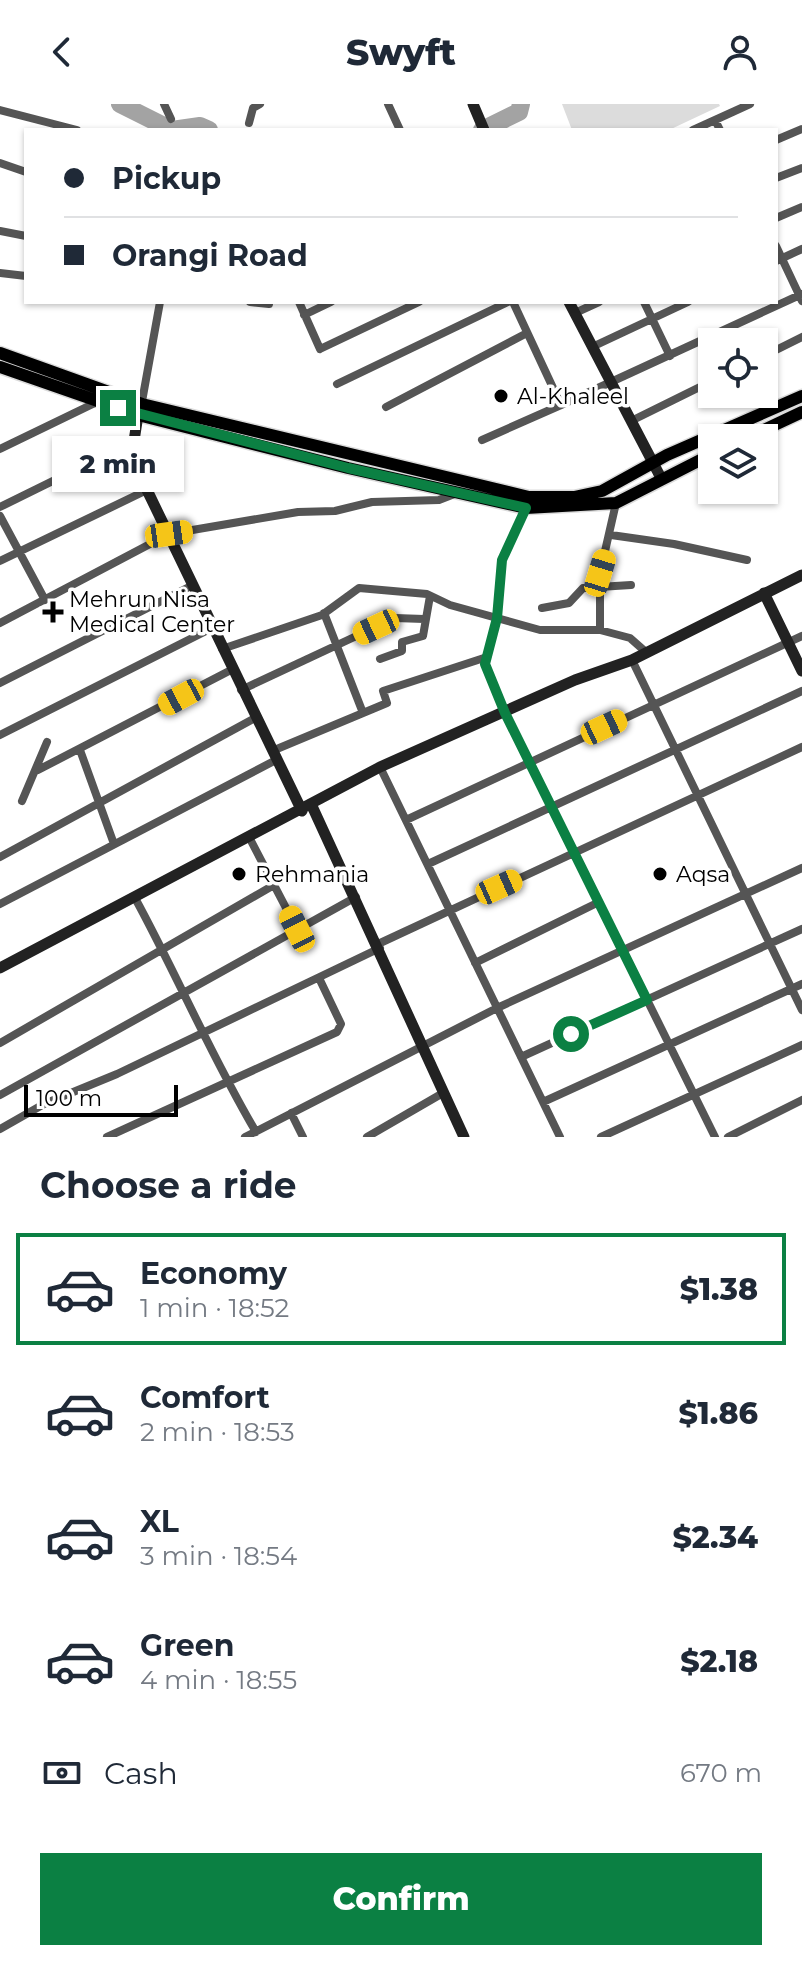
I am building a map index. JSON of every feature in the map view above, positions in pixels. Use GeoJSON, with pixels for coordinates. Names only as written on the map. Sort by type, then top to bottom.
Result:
{"type":"FeatureCollection","features":[{"type":"Feature","properties":{"kind":"main road"},"geometry":{"type":"LineString","coordinates":[[0,353],[140,410],[526,508],[616,503],[698,461]]}},
{"type":"Feature","properties":{"kind":"main road"},"geometry":{"type":"LineString","coordinates":[[0,367],[99,401],[529,497],[574,497],[602,491],[667,455],[802,396]]}},
{"type":"Feature","properties":{"kind":"main road"},"geometry":{"type":"LineString","coordinates":[[777,424],[802,412]]}},
{"type":"Feature","properties":{"kind":"street"},"geometry":{"type":"LineString","coordinates":[[164,104],[171,119]]}},
{"type":"Feature","properties":{"kind":"street"},"geometry":{"type":"LineString","coordinates":[[249,123],[253,108],[260,104]]}},
{"type":"Feature","properties":{"kind":"street"},"geometry":{"type":"LineString","coordinates":[[388,104],[399,128]]}},
{"type":"Feature","properties":{"kind":"street"},"geometry":{"type":"LineString","coordinates":[[473,104],[483,128]]}},
{"type":"Feature","properties":{"kind":"street"},"geometry":{"type":"LineString","coordinates":[[697,128],[715,120],[729,108],[750,104]]}},
{"type":"Feature","properties":{"kind":"street"},"geometry":{"type":"LineString","coordinates":[[0,110],[69,128]]}},
{"type":"Feature","properties":{"kind":"street"},"geometry":{"type":"LineString","coordinates":[[715,120],[719,128]]}},
{"type":"Feature","properties":{"kind":"street"},"geometry":{"type":"LineString","coordinates":[[778,139],[802,129]]}},
{"type":"Feature","properties":{"kind":"street"},"geometry":{"type":"LineString","coordinates":[[0,163],[24,171]]}},
{"type":"Feature","properties":{"kind":"street"},"geometry":{"type":"LineString","coordinates":[[778,177],[802,168]]}},
{"type":"Feature","properties":{"kind":"street"},"geometry":{"type":"LineString","coordinates":[[778,217],[802,207]]}},
{"type":"Feature","properties":{"kind":"street"},"geometry":{"type":"LineString","coordinates":[[0,231],[24,236]]}},
{"type":"Feature","properties":{"kind":"street"},"geometry":{"type":"LineString","coordinates":[[482,440],[801,297],[779,260],[802,249]]}},
{"type":"Feature","properties":{"kind":"street"},"geometry":{"type":"LineString","coordinates":[[0,273],[24,276]]}},
{"type":"Feature","properties":{"kind":"street"},"geometry":{"type":"LineString","coordinates":[[160,304],[134,441],[147,490],[255,718],[356,897],[464,1137]]}},
{"type":"Feature","properties":{"kind":"street"},"geometry":{"type":"LineString","coordinates":[[300,304],[320,349],[415,304]]}},
{"type":"Feature","properties":{"kind":"street"},"geometry":{"type":"LineString","coordinates":[[304,315],[327,304]]}},
{"type":"Feature","properties":{"kind":"street"},"geometry":{"type":"LineString","coordinates":[[337,384],[507,304]]}},
{"type":"Feature","properties":{"kind":"street"},"geometry":{"type":"LineString","coordinates":[[512,304],[561,405]]}},
{"type":"Feature","properties":{"kind":"street"},"geometry":{"type":"LineString","coordinates":[[645,304],[670,356]]}},
{"type":"Feature","properties":{"kind":"street"},"geometry":{"type":"LineString","coordinates":[[592,347],[684,304]]}},
{"type":"Feature","properties":{"kind":"street"},"geometry":{"type":"LineString","coordinates":[[572,308],[661,478]]}},
{"type":"Feature","properties":{"kind":"street"},"geometry":{"type":"LineString","coordinates":[[386,407],[527,333]]}},
{"type":"Feature","properties":{"kind":"street"},"geometry":{"type":"LineString","coordinates":[[778,349],[802,337]]}},
{"type":"Feature","properties":{"kind":"street"},"geometry":{"type":"LineString","coordinates":[[631,421],[698,388]]}},
{"type":"Feature","properties":{"kind":"street"},"geometry":{"type":"LineString","coordinates":[[0,449],[99,401]]}},
{"type":"Feature","properties":{"kind":"street"},"geometry":{"type":"LineString","coordinates":[[0,507],[134,441]]}},
{"type":"Feature","properties":{"kind":"street"},"geometry":{"type":"LineString","coordinates":[[0,561],[147,490]]}},
{"type":"Feature","properties":{"kind":"street"},"geometry":{"type":"LineString","coordinates":[[0,623],[169,534],[298,512],[335,511],[372,502],[439,500],[459,493]]}},
{"type":"Feature","properties":{"kind":"street"},"geometry":{"type":"LineString","coordinates":[[600,630],[600,573],[616,503]]}},
{"type":"Feature","properties":{"kind":"street"},"geometry":{"type":"LineString","coordinates":[[526,508],[502,560],[497,618],[485,664],[551,808],[715,1137]]}},
{"type":"Feature","properties":{"kind":"street"},"geometry":{"type":"LineString","coordinates":[[0,516],[45,600]]}},
{"type":"Feature","properties":{"kind":"street"},"geometry":{"type":"LineString","coordinates":[[611,535],[674,544],[747,560]]}},
{"type":"Feature","properties":{"kind":"street"},"geometry":{"type":"LineString","coordinates":[[0,968],[380,767],[575,680],[632,660],[802,575]]}},
{"type":"Feature","properties":{"kind":"street"},"geometry":{"type":"LineString","coordinates":[[0,683],[193,585]]}},
{"type":"Feature","properties":{"kind":"street"},"geometry":{"type":"LineString","coordinates":[[542,608],[569,603],[583,588],[631,585]]}},
{"type":"Feature","properties":{"kind":"street"},"geometry":{"type":"LineString","coordinates":[[222,649],[324,613],[359,588],[430,596],[540,630],[600,630],[630,638],[647,653]]}},
{"type":"Feature","properties":{"kind":"street"},"geometry":{"type":"LineString","coordinates":[[764,593],[802,671]]}},
{"type":"Feature","properties":{"kind":"street"},"geometry":{"type":"LineString","coordinates":[[380,659],[402,651],[402,642],[422,637],[430,596]]}},
{"type":"Feature","properties":{"kind":"street"},"geometry":{"type":"LineString","coordinates":[[324,613],[363,713]]}},
{"type":"Feature","properties":{"kind":"street"},"geometry":{"type":"LineString","coordinates":[[241,690],[395,618],[424,619]]}},
{"type":"Feature","properties":{"kind":"street"},"geometry":{"type":"LineString","coordinates":[[0,735],[212,628]]}},
{"type":"Feature","properties":{"kind":"street"},"geometry":{"type":"LineString","coordinates":[[406,820],[802,636]]}},
{"type":"Feature","properties":{"kind":"street"},"geometry":{"type":"LineString","coordinates":[[0,904],[274,755],[387,703],[383,691],[487,657]]}},
{"type":"Feature","properties":{"kind":"street"},"geometry":{"type":"LineString","coordinates":[[632,660],[802,1010]]}},
{"type":"Feature","properties":{"kind":"street"},"geometry":{"type":"LineString","coordinates":[[38,770],[231,670]]}},
{"type":"Feature","properties":{"kind":"street"},"geometry":{"type":"LineString","coordinates":[[428,864],[802,691]]}},
{"type":"Feature","properties":{"kind":"street"},"geometry":{"type":"LineString","coordinates":[[0,857],[255,718]]}},
{"type":"Feature","properties":{"kind":"street"},"geometry":{"type":"LineString","coordinates":[[22,801],[38,770],[47,742]]}},
{"type":"Feature","properties":{"kind":"street"},"geometry":{"type":"LineString","coordinates":[[0,1129],[44,1104],[319,978],[449,910],[802,747]]}},
{"type":"Feature","properties":{"kind":"street"},"geometry":{"type":"LineString","coordinates":[[80,750],[114,844]]}},
{"type":"Feature","properties":{"kind":"street"},"geometry":{"type":"LineString","coordinates":[[380,767],[560,1137]]}},
{"type":"Feature","properties":{"kind":"street"},"geometry":{"type":"LineString","coordinates":[[249,837],[297,929]]}},
{"type":"Feature","properties":{"kind":"street"},"geometry":{"type":"LineString","coordinates":[[245,1137],[420,1045],[802,868]]}},
{"type":"Feature","properties":{"kind":"street"},"geometry":{"type":"LineString","coordinates":[[0,1043],[274,885]]}},
{"type":"Feature","properties":{"kind":"street"},"geometry":{"type":"LineString","coordinates":[[0,1095],[356,897]]}},
{"type":"Feature","properties":{"kind":"street"},"geometry":{"type":"LineString","coordinates":[[135,898],[185,992],[227,1082],[256,1132]]}},
{"type":"Feature","properties":{"kind":"street"},"geometry":{"type":"LineString","coordinates":[[475,963],[599,902]]}},
{"type":"Feature","properties":{"kind":"street"},"geometry":{"type":"LineString","coordinates":[[521,1057],[802,929]]}},
{"type":"Feature","properties":{"kind":"street"},"geometry":{"type":"LineString","coordinates":[[107,1137],[341,1028],[319,978]]}},
{"type":"Feature","properties":{"kind":"street"},"geometry":{"type":"LineString","coordinates":[[543,1102],[802,984]]}},
{"type":"Feature","properties":{"kind":"street"},"geometry":{"type":"LineString","coordinates":[[601,1137],[802,1045]]}},
{"type":"Feature","properties":{"kind":"street"},"geometry":{"type":"LineString","coordinates":[[367,1137],[443,1093]]}},
{"type":"Feature","properties":{"kind":"street"},"geometry":{"type":"LineString","coordinates":[[728,1137],[802,1100]]}},
{"type":"Feature","properties":{"kind":"street"},"geometry":{"type":"LineString","coordinates":[[291,1113],[303,1137]]}},
{"type":"Feature","properties":{"kind":"shaded area"},"geometry":{"type":"Polygon","coordinates":[[[562,104],[720,106],[673,128],[571,128],[562,104]]]}},
{"type":"Feature","properties":{"kind":"waterway"},"geometry":{"type":"LineString","coordinates":[[120,104],[168,128]]}},
{"type":"Feature","properties":{"kind":"waterway"},"geometry":{"type":"LineString","coordinates":[[486,128],[519,112],[521,104]]}},
{"type":"Feature","properties":{"kind":"waterway"},"geometry":{"type":"LineString","coordinates":[[186,128],[204,128]]}},
{"type":"Feature","properties":{"kind":"place","name":"Al-Khaleel"},"geometry":{"type":"Point","coordinates":[501,396]}},
{"type":"Feature","properties":{"kind":"place","name":"Mehrun Nisa Medical Center"},"geometry":{"type":"Point","coordinates":[53,612]}},
{"type":"Feature","properties":{"kind":"place","name":"Rehmania"},"geometry":{"type":"Point","coordinates":[239,874]}},
{"type":"Feature","properties":{"kind":"place","name":"Aqsa"},"geometry":{"type":"Point","coordinates":[660,874]}},
{"type":"Feature","properties":{"kind":"route"},"geometry":{"type":"LineString","coordinates":[[118,408],[348,468],[526,508],[502,560],[497,618],[485,664],[505,713],[647,1000],[571,1034]]}}]}
